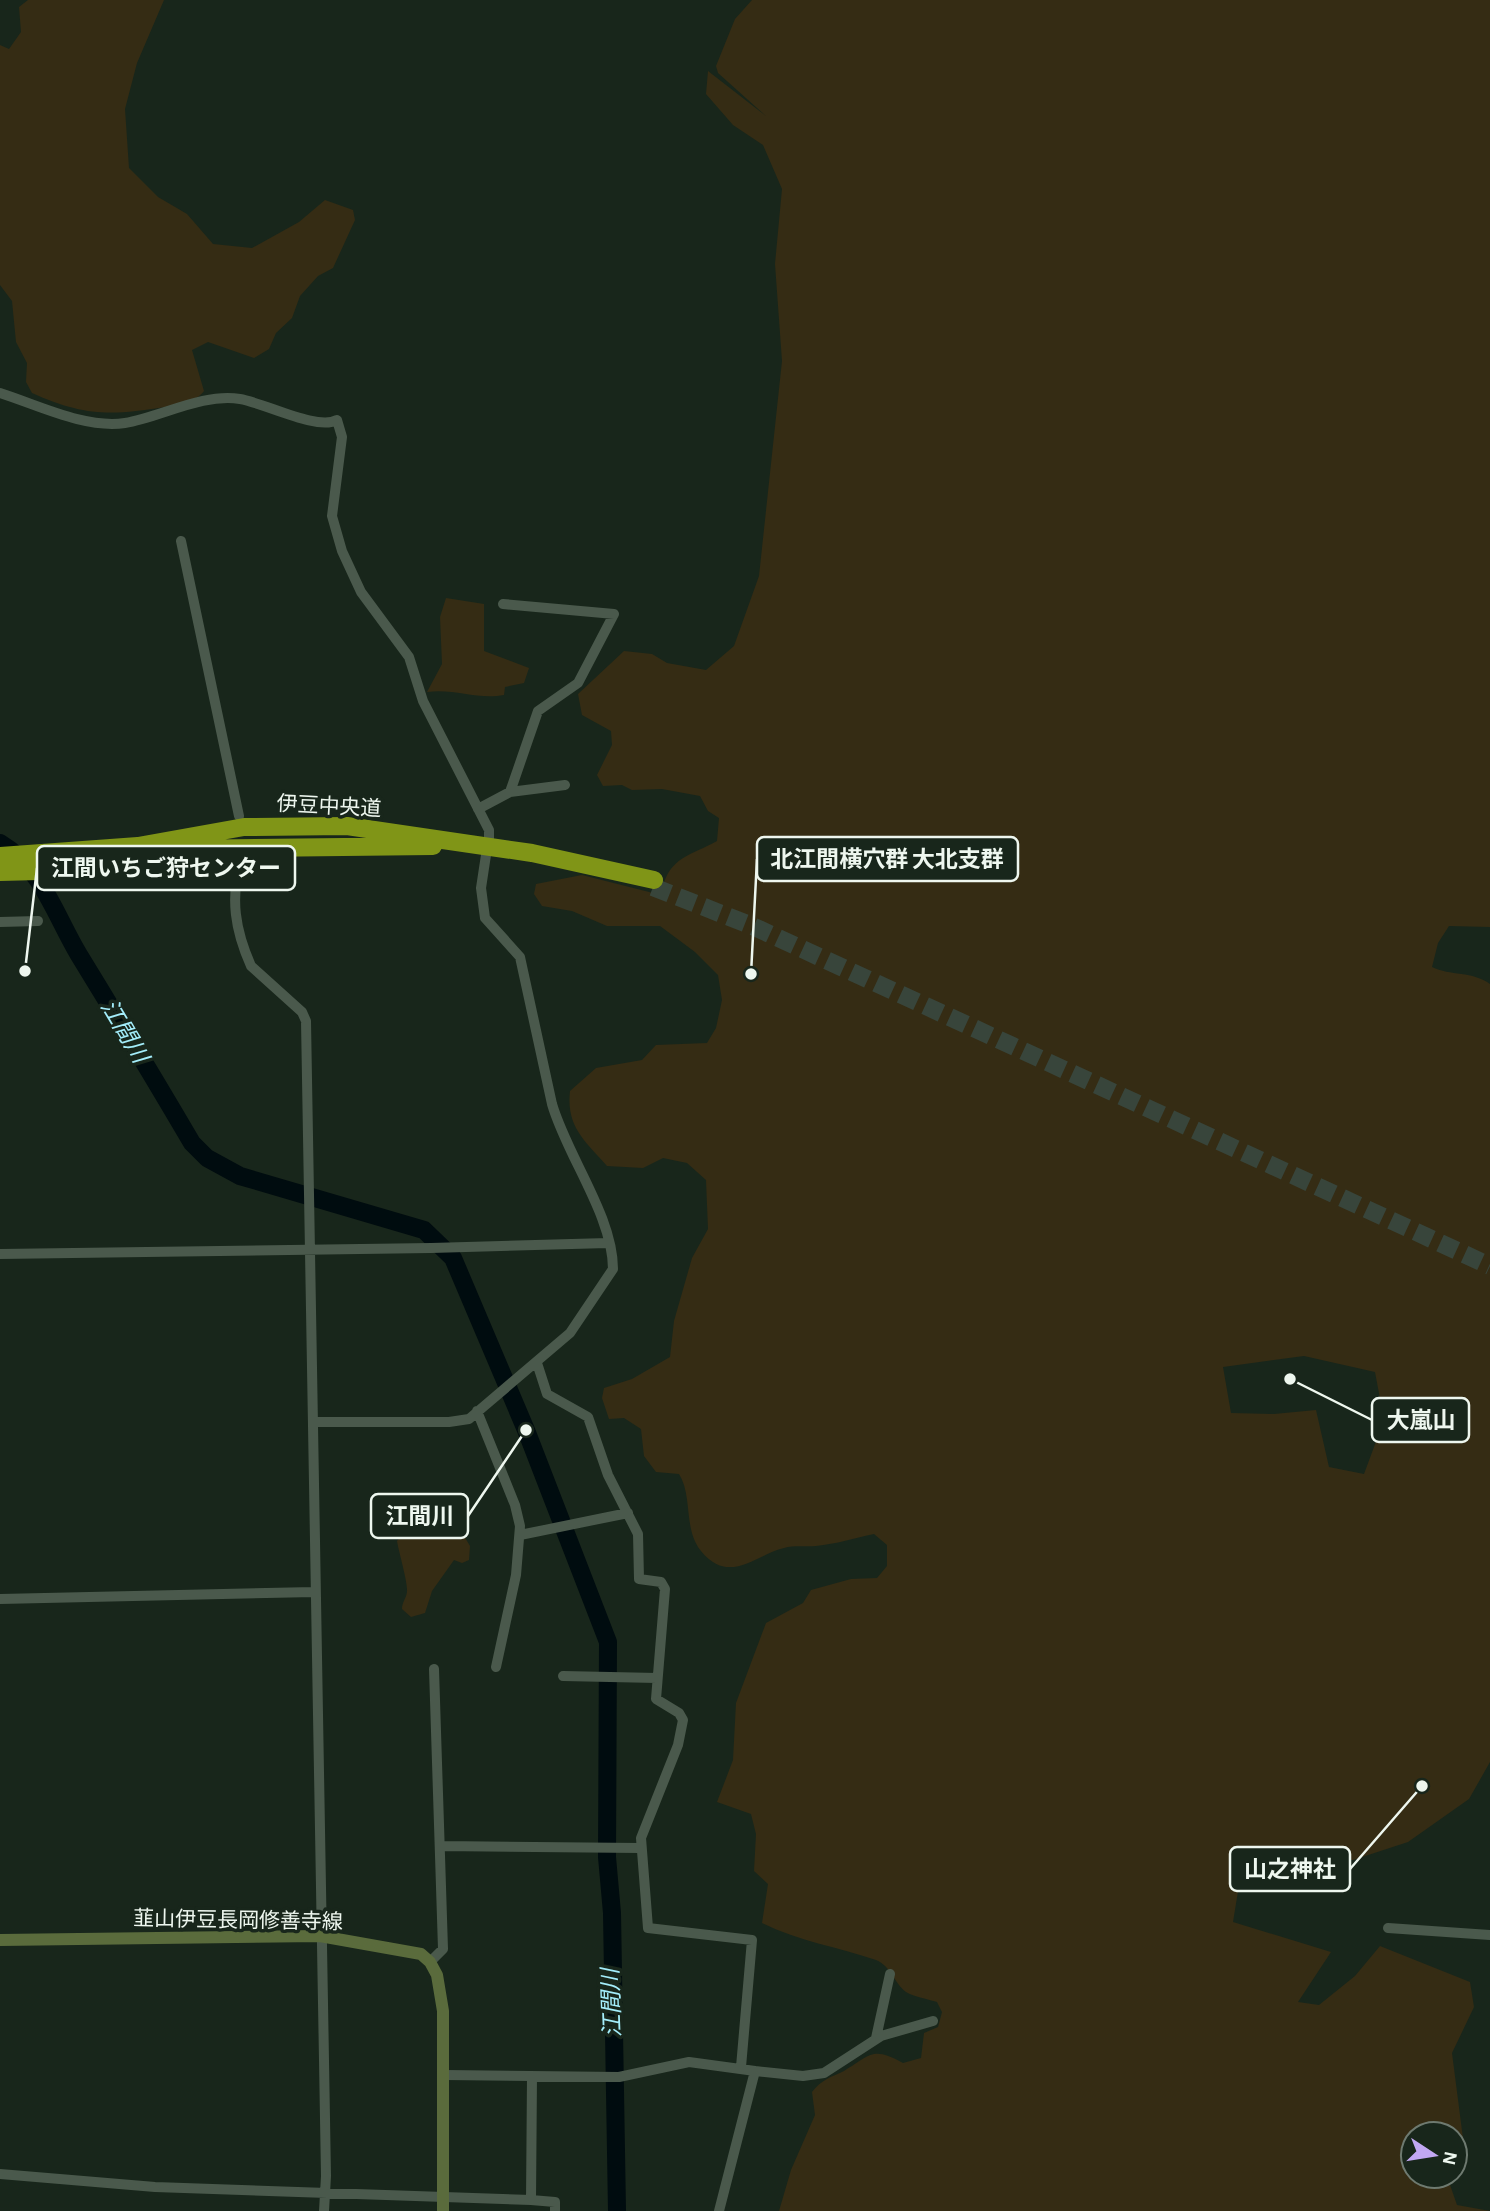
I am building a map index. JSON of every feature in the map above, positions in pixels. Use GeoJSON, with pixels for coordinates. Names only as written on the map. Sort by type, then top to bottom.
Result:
{"type":"FeatureCollection","features":[{"type":"Feature","properties":{"kind":"highway","name":"伊豆中央道"},"geometry":{"type":"LineString","coordinates":[[219,840],[256,826],[347,826],[532,853],[653,883]]}},
{"type":"Feature","properties":{"kind":"highway"},"geometry":{"type":"LineString","coordinates":[[0,858],[42,857],[219,840]]}},
{"type":"Feature","properties":{"kind":"highway"},"geometry":{"type":"LineString","coordinates":[[0,848],[42,857],[142,866],[219,840]]}},
{"type":"Feature","properties":{"kind":"highway"},"geometry":{"type":"LineString","coordinates":[[0,872],[42,857]]}},
{"type":"Feature","properties":{"kind":"main road","name":"韮山伊豆長岡修善寺線"},"geometry":{"type":"LineString","coordinates":[[0,1940],[320,1936],[406,1949],[421,1954],[430,1962]]}},
{"type":"Feature","properties":{"kind":"main road"},"geometry":{"type":"LineString","coordinates":[[430,1962],[437,1975],[443,2011],[443,2211]]}},
{"type":"Feature","properties":{"kind":"street"},"geometry":{"type":"LineString","coordinates":[[0,393],[96,423],[125,423],[228,397],[271,406],[321,424],[337,420],[342,437],[332,516],[342,551],[361,592],[408,657],[423,701],[489,830],[489,839]]}},
{"type":"Feature","properties":{"kind":"street"},"geometry":{"type":"LineString","coordinates":[[181,541],[239,816]]}},
{"type":"Feature","properties":{"kind":"street"},"geometry":{"type":"LineString","coordinates":[[503,604],[614,614],[578,683],[538,711],[510,792]]}},
{"type":"Feature","properties":{"kind":"street"},"geometry":{"type":"LineString","coordinates":[[478,809],[510,792],[565,785]]}},
{"type":"Feature","properties":{"kind":"street"},"geometry":{"type":"LineString","coordinates":[[313,1422],[461,1421],[477,1411],[570,1334],[611,1276],[613,1262],[592,1194],[555,1116],[520,957],[485,918],[481,888],[486,855]]}},
{"type":"Feature","properties":{"kind":"street"},"geometry":{"type":"LineString","coordinates":[[241,861],[232,898],[246,955],[251,965],[302,1012],[306,1021],[324,2211]]}},
{"type":"Feature","properties":{"kind":"street"},"geometry":{"type":"LineString","coordinates":[[0,922],[38,921]]}},
{"type":"Feature","properties":{"kind":"street"},"geometry":{"type":"LineString","coordinates":[[0,1254],[608,1243]]}},
{"type":"Feature","properties":{"kind":"street"},"geometry":{"type":"LineString","coordinates":[[537,1363],[547,1394],[588,1417],[608,1475],[639,1538],[639,1579],[661,1582],[665,1589],[657,1702],[682,1717],[683,1726],[675,1753],[645,1822],[640,1847],[648,1928],[752,1940],[741,2067]]}},
{"type":"Feature","properties":{"kind":"street"},"geometry":{"type":"LineString","coordinates":[[477,1411],[515,1504],[520,1535],[516,1575],[496,1667]]}},
{"type":"Feature","properties":{"kind":"street"},"geometry":{"type":"LineString","coordinates":[[520,1535],[566,1528],[628,1513]]}},
{"type":"Feature","properties":{"kind":"street"},"geometry":{"type":"LineString","coordinates":[[0,1599],[314,1592]]}},
{"type":"Feature","properties":{"kind":"street"},"geometry":{"type":"LineString","coordinates":[[430,1962],[443,1949],[434,1669]]}},
{"type":"Feature","properties":{"kind":"street"},"geometry":{"type":"LineString","coordinates":[[564,1676],[657,1678]]}},
{"type":"Feature","properties":{"kind":"street"},"geometry":{"type":"LineString","coordinates":[[441,1846],[640,1847]]}},
{"type":"Feature","properties":{"kind":"street"},"geometry":{"type":"LineString","coordinates":[[1388,1928],[1490,1935]]}},
{"type":"Feature","properties":{"kind":"street"},"geometry":{"type":"LineString","coordinates":[[876,2038],[890,1974]]}},
{"type":"Feature","properties":{"kind":"street"},"geometry":{"type":"LineString","coordinates":[[445,2075],[619,2077],[683,2062],[803,2076],[824,2073],[876,2038],[933,2021]]}},
{"type":"Feature","properties":{"kind":"street"},"geometry":{"type":"LineString","coordinates":[[719,2211],[755,2071]]}},
{"type":"Feature","properties":{"kind":"street"},"geometry":{"type":"LineString","coordinates":[[531,2200],[532,2076]]}},
{"type":"Feature","properties":{"kind":"street"},"geometry":{"type":"LineString","coordinates":[[0,2174],[155,2187],[531,2200],[555,2202],[555,2211]]}},
{"type":"Feature","properties":{"kind":"shaded area"},"geometry":{"type":"Polygon","coordinates":[[[28,0],[164,0],[137,63],[125,109],[129,168],[158,197],[187,214],[213,244],[252,248],[299,222],[325,200],[353,210],[355,220],[333,268],[318,276],[300,296],[292,318],[276,333],[269,349],[254,358],[208,342],[192,350],[204,391],[191,400],[146,410],[97,412],[50,401],[32,393],[26,382],[27,363],[16,342],[12,301],[0,285],[0,45],[9,49],[21,32],[19,7],[28,0]]]}},
{"type":"Feature","properties":{"kind":"shaded area"},"geometry":{"type":"Polygon","coordinates":[[[752,0],[1490,0],[1490,927],[1449,926],[1438,943],[1432,967],[1476,977],[1490,984],[1490,1762],[1469,1799],[1408,1842],[1353,1860],[1270,1862],[1240,1879],[1233,1922],[1331,1952],[1298,2002],[1319,2005],[1355,1976],[1380,1946],[1470,1982],[1474,2007],[1452,2053],[1461,2120],[1399,2120],[1399,2190],[1452,2190],[1457,2205],[1490,2211],[779,2211],[791,2170],[815,2115],[812,2092],[826,2079],[872,2055],[884,2055],[903,2063],[921,2058],[924,2033],[938,2027],[942,2012],[937,2002],[906,1992],[885,1966],[876,1960],[804,1939],[762,1923],[768,1884],[754,1871],[756,1834],[751,1814],[717,1802],[733,1760],[736,1703],[766,1623],[803,1603],[811,1590],[851,1579],[877,1578],[887,1566],[887,1545],[874,1534],[823,1545],[788,1547],[743,1565],[722,1566],[711,1561],[695,1542],[686,1492],[679,1474],[656,1472],[644,1456],[641,1429],[624,1418],[609,1419],[602,1398],[604,1388],[632,1379],[670,1357],[674,1321],[692,1258],[708,1229],[706,1180],[687,1163],[663,1158],[643,1168],[607,1166],[574,1124],[570,1091],[596,1068],[642,1060],[656,1045],[707,1043],[716,1028],[722,1000],[718,975],[695,952],[660,926],[607,926],[572,911],[542,906],[534,894],[536,884],[582,875],[657,894],[662,891],[675,864],[717,841],[719,818],[708,811],[700,796],[662,789],[632,790],[622,785],[603,786],[597,775],[612,745],[611,731],[582,715],[578,694],[624,651],[652,654],[667,663],[706,670],[734,646],[759,576],[782,361],[775,264],[782,189],[763,145],[733,125],[706,94],[708,71],[766,116],[718,73],[716,66],[735,19],[752,0]],[[1304,1356],[1223,1367],[1231,1413],[1274,1414],[1316,1410],[1329,1467],[1364,1474],[1384,1420],[1375,1372],[1304,1356]]]}},
{"type":"Feature","properties":{"kind":"shaded area"},"geometry":{"type":"Polygon","coordinates":[[[446,598],[484,604],[484,651],[529,668],[524,683],[505,687],[504,695],[494,696],[447,691],[427,692],[442,664],[440,617],[446,598]]]}},
{"type":"Feature","properties":{"kind":"shaded area"},"geometry":{"type":"Polygon","coordinates":[[[461,1505],[469,1508],[461,1531],[470,1546],[469,1560],[462,1563],[454,1560],[432,1591],[425,1613],[411,1617],[402,1609],[407,1588],[397,1541],[416,1525],[440,1523],[461,1505]]]}},
{"type":"Feature","properties":{"kind":"waterway","name":"江間川"},"geometry":{"type":"LineString","coordinates":[[0,843],[27,865],[37,879],[79,955],[192,1143],[207,1158],[240,1176],[424,1230],[453,1258],[526,1430],[608,1642],[607,1857],[612,1913],[617,2211]]}},
{"type":"Feature","properties":{"kind":"tunnel"},"geometry":{"type":"LineString","coordinates":[[653,887],[750,925],[1490,1266]]}},
{"type":"Feature","properties":{"kind":"place","name":"江間いちご狩センター"},"geometry":{"type":"Point","coordinates":[25,971]}},
{"type":"Feature","properties":{"kind":"place","name":"北江間横穴群 大北支群"},"geometry":{"type":"Point","coordinates":[751,974]}},
{"type":"Feature","properties":{"kind":"place","name":"大嵐山"},"geometry":{"type":"Point","coordinates":[1290,1379]}},
{"type":"Feature","properties":{"kind":"place","name":"江間川"},"geometry":{"type":"Point","coordinates":[526,1430]}},
{"type":"Feature","properties":{"kind":"place","name":"山之神社"},"geometry":{"type":"Point","coordinates":[1422,1786]}}]}
